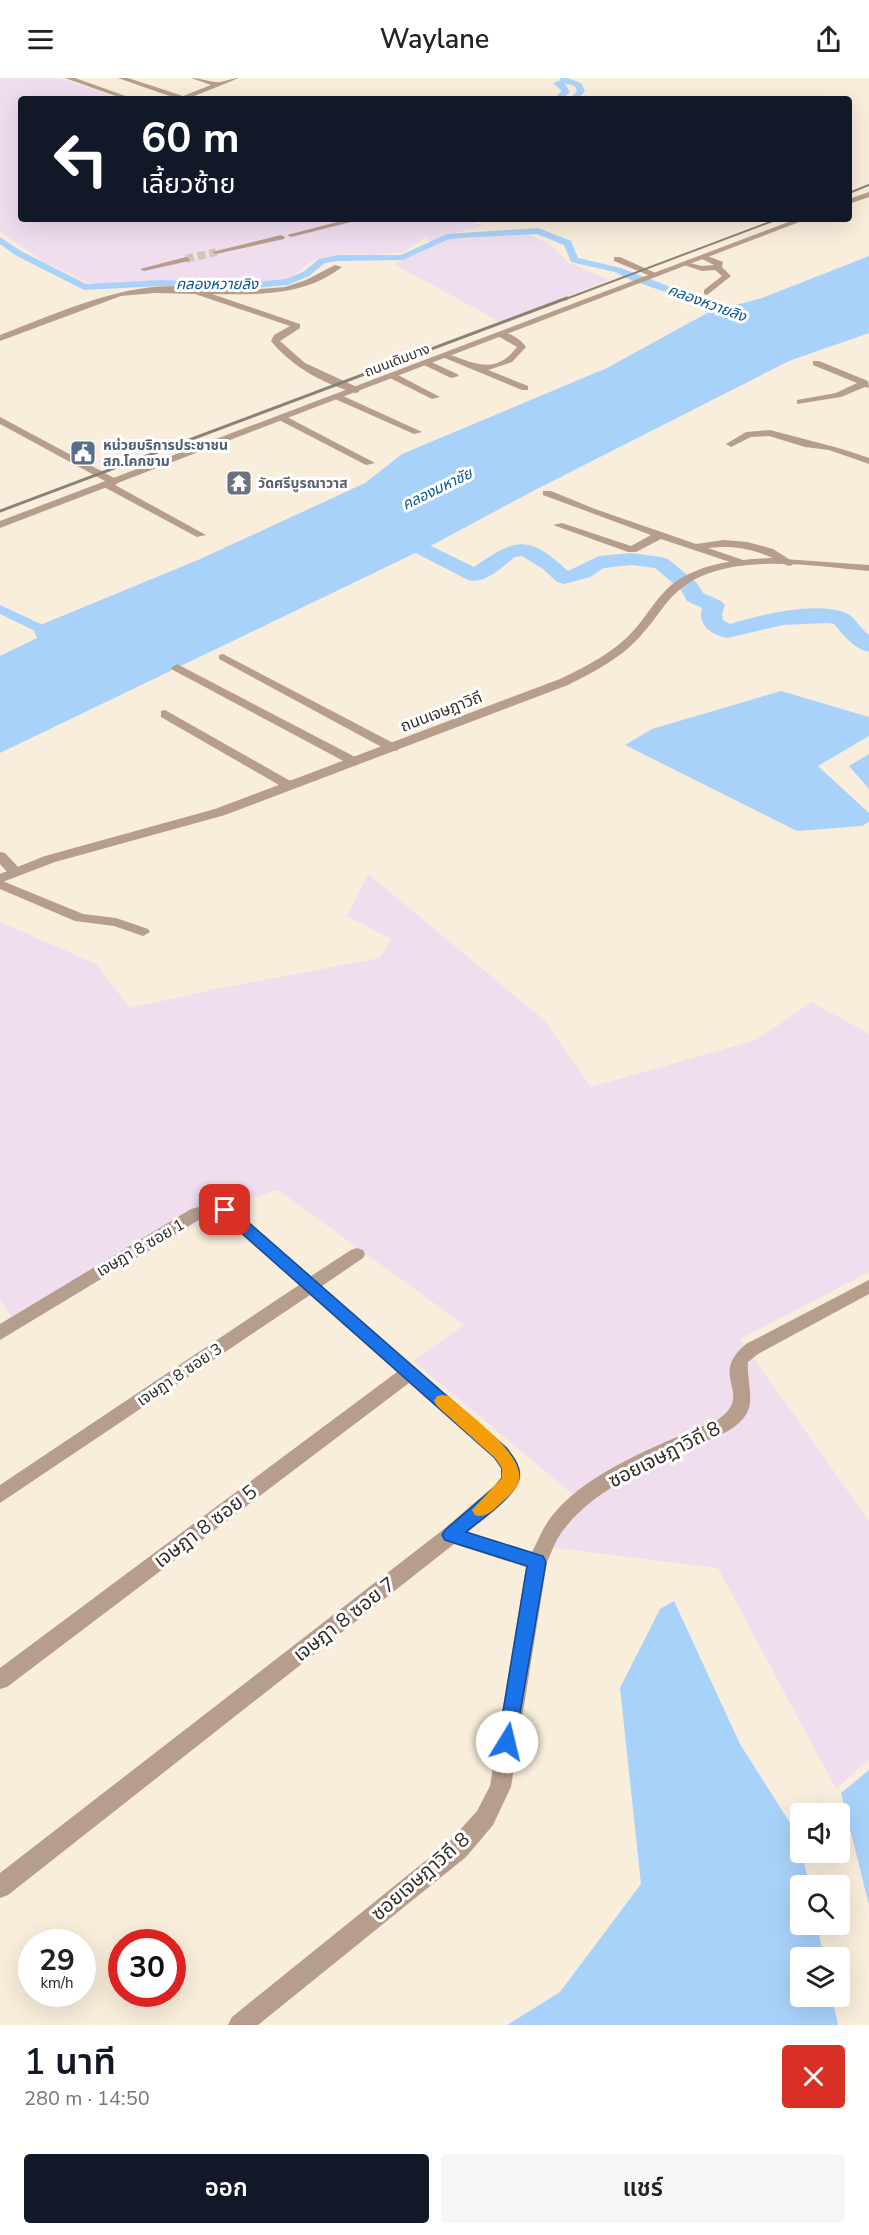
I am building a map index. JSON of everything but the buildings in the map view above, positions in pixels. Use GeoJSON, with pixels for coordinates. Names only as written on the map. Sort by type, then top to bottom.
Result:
{"type":"FeatureCollection","features":[{"type":"Feature","properties":{"kind":"street"},"geometry":{"type":"LineString","coordinates":[[68,78],[122,96]]}},
{"type":"Feature","properties":{"kind":"street"},"geometry":{"type":"LineString","coordinates":[[121,78],[173,96]]}},
{"type":"Feature","properties":{"kind":"street"},"geometry":{"type":"LineString","coordinates":[[194,78],[217,85]]}},
{"type":"Feature","properties":{"kind":"street"},"geometry":{"type":"LineString","coordinates":[[190,96],[236,78]]}},
{"type":"Feature","properties":{"kind":"street"},"geometry":{"type":"LineString","coordinates":[[852,201],[867,197]]}},
{"type":"Feature","properties":{"kind":"street"},"geometry":{"type":"LineString","coordinates":[[291,235],[346,222]]}},
{"type":"Feature","properties":{"kind":"street","name":"ถนนเดิมบาง"},"geometry":{"type":"LineString","coordinates":[[0,525],[795,222]]}},
{"type":"Feature","properties":{"kind":"street"},"geometry":{"type":"LineString","coordinates":[[216,252],[281,237]]}},
{"type":"Feature","properties":{"kind":"street"},"geometry":{"type":"LineString","coordinates":[[705,256],[720,264],[717,267]]}},
{"type":"Feature","properties":{"kind":"street"},"geometry":{"type":"LineString","coordinates":[[144,269],[186,259]]}},
{"type":"Feature","properties":{"kind":"street"},"geometry":{"type":"LineString","coordinates":[[617,259],[652,277]]}},
{"type":"Feature","properties":{"kind":"street"},"geometry":{"type":"LineString","coordinates":[[685,264],[702,269],[717,267],[727,276],[707,292]]}},
{"type":"Feature","properties":{"kind":"street"},"geometry":{"type":"LineString","coordinates":[[0,338],[120,294],[155,290],[252,291],[292,287],[338,267]]}},
{"type":"Feature","properties":{"kind":"street"},"geometry":{"type":"LineString","coordinates":[[196,291],[297,326],[277,337],[275,341],[286,355],[307,369],[356,390]]}},
{"type":"Feature","properties":{"kind":"street"},"geometry":{"type":"LineString","coordinates":[[479,369],[514,358],[519,352],[522,347],[519,343],[501,334]]}},
{"type":"Feature","properties":{"kind":"street"},"geometry":{"type":"LineString","coordinates":[[446,356],[525,388]]}},
{"type":"Feature","properties":{"kind":"street"},"geometry":{"type":"LineString","coordinates":[[427,363],[454,376]]}},
{"type":"Feature","properties":{"kind":"street"},"geometry":{"type":"LineString","coordinates":[[816,363],[867,384]]}},
{"type":"Feature","properties":{"kind":"street"},"geometry":{"type":"LineString","coordinates":[[393,376],[435,397]]}},
{"type":"Feature","properties":{"kind":"street"},"geometry":{"type":"LineString","coordinates":[[800,402],[838,395],[867,384]]}},
{"type":"Feature","properties":{"kind":"street"},"geometry":{"type":"LineString","coordinates":[[338,397],[417,432]]}},
{"type":"Feature","properties":{"kind":"street"},"geometry":{"type":"LineString","coordinates":[[282,418],[370,463]]}},
{"type":"Feature","properties":{"kind":"street"},"geometry":{"type":"LineString","coordinates":[[0,420],[201,536]]}},
{"type":"Feature","properties":{"kind":"street"},"geometry":{"type":"LineString","coordinates":[[731,444],[749,434],[770,433],[805,444],[831,447],[869,461]]}},
{"type":"Feature","properties":{"kind":"street"},"geometry":{"type":"LineString","coordinates":[[548,493],[591,511],[742,563]]}},
{"type":"Feature","properties":{"kind":"street"},"geometry":{"type":"LineString","coordinates":[[558,525],[632,550],[661,534]]}},
{"type":"Feature","properties":{"kind":"street"},"geometry":{"type":"LineString","coordinates":[[697,546],[730,542],[748,545],[775,554],[790,563]]}},
{"type":"Feature","properties":{"kind":"street","name":"ถนนเจษฎาวิถี"},"geometry":{"type":"LineString","coordinates":[[0,879],[50,859],[186,823],[393,748],[564,682],[602,664],[633,638],[679,584],[694,575],[717,567],[742,563],[790,563],[869,568]]}},
{"type":"Feature","properties":{"kind":"street"},"geometry":{"type":"LineString","coordinates":[[223,657],[393,748]]}},
{"type":"Feature","properties":{"kind":"street"},"geometry":{"type":"LineString","coordinates":[[177,668],[355,762]]}},
{"type":"Feature","properties":{"kind":"street"},"geometry":{"type":"LineString","coordinates":[[165,714],[290,786]]}},
{"type":"Feature","properties":{"kind":"street"},"geometry":{"type":"LineString","coordinates":[[0,856],[15,872]]}},
{"type":"Feature","properties":{"kind":"street"},"geometry":{"type":"LineString","coordinates":[[0,884],[80,918],[116,922],[143,932]]}},
{"type":"Feature","properties":{"kind":"street","name":"เจษฎา 8 ซอย 1"},"geometry":{"type":"LineString","coordinates":[[0,1333],[123,1256],[198,1213],[213,1209],[225,1210],[358,1328]]}},
{"type":"Feature","properties":{"kind":"street","name":"เจษฎา 8 ซอย 3"},"geometry":{"type":"LineString","coordinates":[[0,1495],[357,1254]]}},
{"type":"Feature","properties":{"kind":"street","name":"ซอยเจษฎาวิถี 8"},"geometry":{"type":"LineString","coordinates":[[240,2025],[458,1849],[485,1818],[500,1787],[537,1562],[555,1528],[581,1500],[625,1469],[725,1424],[739,1411],[742,1395],[738,1375],[740,1359],[752,1349],[869,1286]]}},
{"type":"Feature","properties":{"kind":"street","name":"เจษฎา 8 ซอย 7"},"geometry":{"type":"LineString","coordinates":[[0,1887],[451,1535],[501,1492],[511,1479],[510,1467],[501,1453],[358,1328]]}},
{"type":"Feature","properties":{"kind":"street","name":"เจษฎา 8 ซอย 5"},"geometry":{"type":"LineString","coordinates":[[0,1680],[410,1372]]}},
{"type":"Feature","properties":{"kind":"street"},"geometry":{"type":"LineString","coordinates":[[451,1535],[537,1562]]}},
{"type":"Feature","properties":{"kind":"shaded area"},"geometry":{"type":"Polygon","coordinates":[[[0,78],[60,78],[112,96],[18,96],[18,222],[476,222],[482,226],[451,234],[461,239],[530,235],[549,244],[568,262],[609,280],[500,322],[394,264],[435,245],[425,238],[404,252],[375,255],[344,254],[310,262],[288,280],[212,284],[146,281],[94,285],[44,262],[0,232],[0,78]]]}},
{"type":"Feature","properties":{"kind":"shaded area"},"geometry":{"type":"Polygon","coordinates":[[[368,874],[544,1020],[591,1087],[756,1040],[812,1002],[869,1034],[869,1272],[740,1339],[869,1521],[869,1759],[836,1789],[718,1568],[540,1546],[583,1503],[413,1361],[464,1325],[278,1190],[231,1205],[19,1326],[0,1300],[0,922],[96,964],[130,1008],[380,958],[391,939],[347,916],[368,874]]]}},
{"type":"Feature","properties":{"kind":"water","name":"คลองมหาชัย"},"geometry":{"type":"Polygon","coordinates":[[[869,256],[869,333],[789,361],[436,543],[0,753],[0,656],[37,638],[33,628],[198,560],[365,483],[402,454],[607,368],[709,312],[762,298],[869,256]]]}},
{"type":"Feature","properties":{"kind":"water"},"geometry":{"type":"Polygon","coordinates":[[[781,691],[869,717],[869,736],[818,766],[869,813],[869,822],[862,826],[797,831],[625,745],[652,729],[781,691]]]}},
{"type":"Feature","properties":{"kind":"water"},"geometry":{"type":"Polygon","coordinates":[[[869,754],[869,789],[849,766],[869,754]]]}},
{"type":"Feature","properties":{"kind":"water"},"geometry":{"type":"Polygon","coordinates":[[[674,1601],[740,1744],[790,1823],[790,1863],[804,1863],[807,1875],[790,1875],[790,1935],[819,1935],[822,1947],[790,1947],[790,2007],[834,2007],[838,2025],[507,2025],[560,1992],[641,1884],[620,1688],[660,1609],[674,1601]]]}},
{"type":"Feature","properties":{"kind":"water"},"geometry":{"type":"Polygon","coordinates":[[[869,1770],[869,1905],[850,1829],[850,1803],[844,1803],[841,1793],[869,1770]]]}},
{"type":"Feature","properties":{"kind":"waterway"},"geometry":{"type":"LineString","coordinates":[[563,78],[565,81],[578,85],[581,91],[577,96]]}},
{"type":"Feature","properties":{"kind":"waterway"},"geometry":{"type":"LineString","coordinates":[[561,82],[557,83],[563,86],[566,92],[561,96]]}},
{"type":"Feature","properties":{"kind":"waterway","name":"คลองหวายลิง"},"geometry":{"type":"LineString","coordinates":[[0,240],[18,253],[84,287],[161,283],[245,286],[288,282],[306,274],[322,261],[338,258],[403,257],[447,237],[538,231],[568,243],[574,260],[618,270],[634,278],[742,316]]}},
{"type":"Feature","properties":{"kind":"waterway"},"geometry":{"type":"LineString","coordinates":[[388,531],[475,576],[509,552],[525,549],[550,565],[564,578],[583,573],[599,562],[631,559],[661,563],[690,587],[694,597],[714,605],[711,614],[713,623],[727,632],[753,624],[783,619],[828,616],[841,618],[853,634],[869,645]]}},
{"type":"Feature","properties":{"kind":"waterway"},"geometry":{"type":"LineString","coordinates":[[0,609],[56,636]]}},
{"type":"Feature","properties":{"kind":"tunnel"},"geometry":{"type":"LineString","coordinates":[[186,259],[216,252]]}},
{"type":"Feature","properties":{"kind":"railway"},"geometry":{"type":"LineString","coordinates":[[852,192],[869,185]]}},
{"type":"Feature","properties":{"kind":"railway"},"geometry":{"type":"LineString","coordinates":[[563,300],[770,222]]}},
{"type":"Feature","properties":{"kind":"railway"},"geometry":{"type":"LineString","coordinates":[[0,511],[567,298]]}},
{"type":"Feature","properties":{"kind":"slow traffic"},"geometry":{"type":"LineString","coordinates":[[442,1401],[501,1453],[510,1467],[511,1479],[501,1492],[481,1510]]}},
{"type":"Feature","properties":{"kind":"place","name":"หน่วยบริการประชาชน สภ.โคกขาม"},"geometry":{"type":"Point","coordinates":[83,453]}},
{"type":"Feature","properties":{"kind":"place","name":"วัดศรีบูรณาวาส"},"geometry":{"type":"Point","coordinates":[239,483]}},
{"type":"Feature","properties":{"kind":"route"},"geometry":{"type":"LineString","coordinates":[[225,1210],[501,1453],[510,1467],[511,1479],[501,1492],[451,1535],[537,1562],[507,1742]]}}]}
